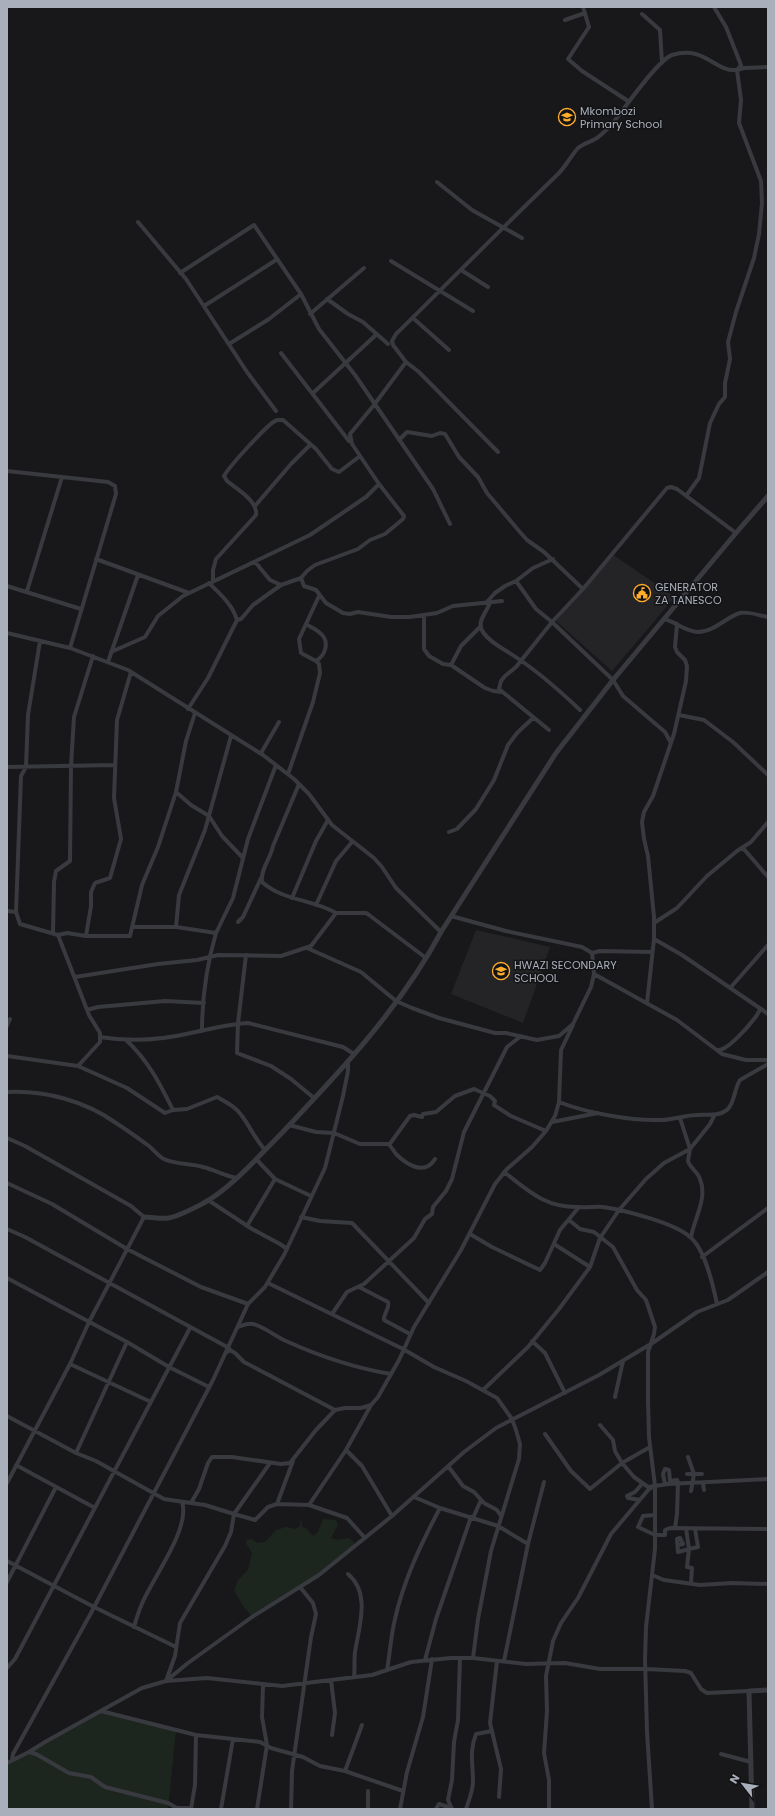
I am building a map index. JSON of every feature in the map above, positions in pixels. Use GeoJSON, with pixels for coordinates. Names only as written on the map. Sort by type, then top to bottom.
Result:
{"type":"FeatureCollection","features":[{"type":"Feature","properties":{"kind":"street"},"geometry":{"type":"LineString","coordinates":[[583,7],[589,27],[568,59],[582,71],[628,101]]}},
{"type":"Feature","properties":{"kind":"street"},"geometry":{"type":"LineString","coordinates":[[686,496],[699,478],[710,423],[719,404],[725,397],[725,383],[730,359],[728,342],[736,312],[754,258],[759,234],[762,203],[761,181],[739,123],[741,100],[737,70],[741,65],[726,27],[714,7]]}},
{"type":"Feature","properties":{"kind":"street"},"geometry":{"type":"LineString","coordinates":[[565,20],[585,12]]}},
{"type":"Feature","properties":{"kind":"street"},"geometry":{"type":"LineString","coordinates":[[642,14],[660,30],[662,63]]}},
{"type":"Feature","properties":{"kind":"street"},"geometry":{"type":"LineString","coordinates":[[498,452],[419,372],[406,362],[393,345],[392,341],[440,290],[565,167],[578,149],[586,142],[597,138],[607,128],[628,101],[669,56],[685,52],[700,55],[731,70],[768,67]]}},
{"type":"Feature","properties":{"kind":"street"},"geometry":{"type":"LineString","coordinates":[[437,182],[472,210],[522,238]]}},
{"type":"Feature","properties":{"kind":"street"},"geometry":{"type":"LineString","coordinates":[[138,222],[180,273],[204,306],[257,387],[276,410]]}},
{"type":"Feature","properties":{"kind":"street"},"geometry":{"type":"LineString","coordinates":[[180,273],[254,225],[276,260],[301,294],[319,329],[346,363],[439,500],[450,524]]}},
{"type":"Feature","properties":{"kind":"street"},"geometry":{"type":"LineString","coordinates":[[204,306],[276,260]]}},
{"type":"Feature","properties":{"kind":"street"},"geometry":{"type":"LineString","coordinates":[[391,261],[473,311]]}},
{"type":"Feature","properties":{"kind":"street"},"geometry":{"type":"LineString","coordinates":[[310,314],[364,268]]}},
{"type":"Feature","properties":{"kind":"street"},"geometry":{"type":"LineString","coordinates":[[460,270],[488,287]]}},
{"type":"Feature","properties":{"kind":"street"},"geometry":{"type":"LineString","coordinates":[[229,344],[269,319],[301,294]]}},
{"type":"Feature","properties":{"kind":"street"},"geometry":{"type":"LineString","coordinates":[[327,300],[363,322],[388,344]]}},
{"type":"Feature","properties":{"kind":"street"},"geometry":{"type":"LineString","coordinates":[[413,318],[450,350]]}},
{"type":"Feature","properties":{"kind":"street"},"geometry":{"type":"LineString","coordinates":[[313,393],[377,334]]}},
{"type":"Feature","properties":{"kind":"street"},"geometry":{"type":"LineString","coordinates":[[188,709],[208,678],[237,620],[241,619],[253,605],[281,585],[301,578],[315,565],[358,549],[370,540],[385,534],[404,516],[379,484],[352,444],[281,353]]}},
{"type":"Feature","properties":{"kind":"street"},"geometry":{"type":"LineString","coordinates":[[352,444],[350,434],[406,362]]}},
{"type":"Feature","properties":{"kind":"street"},"geometry":{"type":"LineString","coordinates":[[237,620],[235,614],[211,582],[213,570],[216,559],[256,515],[257,510],[255,506],[227,481],[224,476],[240,456],[277,420],[283,420],[310,445],[332,469],[339,472],[360,456]]}},
{"type":"Feature","properties":{"kind":"street"},"geometry":{"type":"LineString","coordinates":[[399,440],[407,432],[432,436],[440,433],[445,434],[459,457],[478,478],[487,493],[527,540],[553,560],[583,589]]}},
{"type":"Feature","properties":{"kind":"street"},"geometry":{"type":"LineString","coordinates":[[255,506],[291,464],[310,445]]}},
{"type":"Feature","properties":{"kind":"street"},"geometry":{"type":"LineString","coordinates":[[7,471],[108,482],[115,486],[116,494],[70,648]]}},
{"type":"Feature","properties":{"kind":"street"},"geometry":{"type":"LineString","coordinates":[[27,591],[62,477]]}},
{"type":"Feature","properties":{"kind":"street"},"geometry":{"type":"LineString","coordinates":[[111,652],[145,637],[158,616],[183,596],[310,535],[332,522],[366,497],[379,484]]}},
{"type":"Feature","properties":{"kind":"street"},"geometry":{"type":"LineString","coordinates":[[548,730],[499,689],[501,681],[516,668],[552,622],[583,589],[667,488],[671,487],[686,496],[736,533]]}},
{"type":"Feature","properties":{"kind":"street"},"geometry":{"type":"LineString","coordinates":[[7,1138],[25,1146],[131,1206],[144,1217],[169,1218],[208,1200],[237,1178],[348,1062],[374,1031],[426,958],[451,916],[556,753],[613,680],[768,496]]}},
{"type":"Feature","properties":{"kind":"street"},"geometry":{"type":"LineString","coordinates":[[96,560],[189,593]]}},
{"type":"Feature","properties":{"kind":"street"},"geometry":{"type":"LineString","coordinates":[[451,665],[460,646],[481,626],[488,603],[495,593],[516,581],[533,568],[553,560]]}},
{"type":"Feature","properties":{"kind":"street"},"geometry":{"type":"LineString","coordinates":[[250,564],[256,563],[270,580],[281,585]]}},
{"type":"Feature","properties":{"kind":"street"},"geometry":{"type":"LineString","coordinates":[[108,662],[138,574]]}},
{"type":"Feature","properties":{"kind":"street"},"geometry":{"type":"LineString","coordinates":[[301,578],[304,586],[316,590],[319,596],[326,603],[343,613],[350,614],[358,612],[404,617],[437,613],[453,606],[502,601]]}},
{"type":"Feature","properties":{"kind":"street"},"geometry":{"type":"LineString","coordinates":[[516,581],[536,609],[552,622],[613,680],[623,696],[665,732],[671,743]]}},
{"type":"Feature","properties":{"kind":"street"},"geometry":{"type":"LineString","coordinates":[[7,586],[81,609]]}},
{"type":"Feature","properties":{"kind":"street"},"geometry":{"type":"LineString","coordinates":[[288,774],[314,696],[320,668],[320,664],[301,653],[299,639],[319,596]]}},
{"type":"Feature","properties":{"kind":"street"},"geometry":{"type":"LineString","coordinates":[[664,619],[692,631],[701,632],[716,627],[741,613],[768,617]]}},
{"type":"Feature","properties":{"kind":"street"},"geometry":{"type":"LineString","coordinates":[[424,614],[424,649],[430,656],[443,664],[451,665],[485,688],[502,692]]}},
{"type":"Feature","properties":{"kind":"street"},"geometry":{"type":"LineString","coordinates":[[306,624],[321,633],[325,640],[326,647],[324,654],[316,661]]}},
{"type":"Feature","properties":{"kind":"street"},"geometry":{"type":"LineString","coordinates":[[647,1003],[654,938],[654,923],[648,856],[642,822],[644,812],[653,796],[679,715],[687,666],[685,660],[677,652],[675,647],[677,624]]}},
{"type":"Feature","properties":{"kind":"street"},"geometry":{"type":"LineString","coordinates":[[481,626],[493,643],[522,659],[557,688],[580,710]]}},
{"type":"Feature","properties":{"kind":"street"},"geometry":{"type":"LineString","coordinates":[[7,634],[70,648],[131,672],[231,736],[261,753],[288,774],[309,794],[332,825],[374,858],[396,888],[441,932]]}},
{"type":"Feature","properties":{"kind":"street"},"geometry":{"type":"LineString","coordinates":[[40,641],[28,715],[26,767],[21,776],[16,912],[20,924],[58,935],[67,933],[86,936],[130,936],[142,885],[158,847],[176,792],[186,741],[195,713]]}},
{"type":"Feature","properties":{"kind":"street"},"geometry":{"type":"LineString","coordinates":[[53,933],[54,882],[56,871],[70,861],[71,766],[74,717],[93,656]]}},
{"type":"Feature","properties":{"kind":"street"},"geometry":{"type":"LineString","coordinates":[[86,936],[91,906],[91,892],[95,883],[110,878],[121,839],[114,798],[117,720],[131,672]]}},
{"type":"Feature","properties":{"kind":"street"},"geometry":{"type":"LineString","coordinates":[[679,715],[704,720],[733,742],[768,775]]}},
{"type":"Feature","properties":{"kind":"street"},"geometry":{"type":"LineString","coordinates":[[448,832],[457,829],[476,809],[494,780],[508,745],[517,733],[533,718]]}},
{"type":"Feature","properties":{"kind":"street"},"geometry":{"type":"LineString","coordinates":[[261,753],[279,722]]}},
{"type":"Feature","properties":{"kind":"street"},"geometry":{"type":"LineString","coordinates":[[176,927],[180,895],[209,816],[231,736]]}},
{"type":"Feature","properties":{"kind":"street"},"geometry":{"type":"LineString","coordinates":[[7,767],[115,765]]}},
{"type":"Feature","properties":{"kind":"street"},"geometry":{"type":"LineString","coordinates":[[202,1031],[209,957],[216,933],[232,898],[252,829],[276,765]]}},
{"type":"Feature","properties":{"kind":"street"},"geometry":{"type":"LineString","coordinates":[[238,922],[243,917],[261,877],[299,784]]}},
{"type":"Feature","properties":{"kind":"street"},"geometry":{"type":"LineString","coordinates":[[176,792],[191,806],[209,816],[222,836],[233,845],[243,858]]}},
{"type":"Feature","properties":{"kind":"street"},"geometry":{"type":"LineString","coordinates":[[292,898],[316,841],[328,820]]}},
{"type":"Feature","properties":{"kind":"street"},"geometry":{"type":"LineString","coordinates":[[654,923],[677,908],[707,876],[756,837],[768,822]]}},
{"type":"Feature","properties":{"kind":"street"},"geometry":{"type":"LineString","coordinates":[[316,905],[336,861],[352,842]]}},
{"type":"Feature","properties":{"kind":"street"},"geometry":{"type":"LineString","coordinates":[[743,848],[768,877]]}},
{"type":"Feature","properties":{"kind":"street"},"geometry":{"type":"LineString","coordinates":[[261,877],[262,882],[268,888],[277,893],[336,913],[366,913],[426,958]]}},
{"type":"Feature","properties":{"kind":"street"},"geometry":{"type":"LineString","coordinates":[[7,911],[16,912]]}},
{"type":"Feature","properties":{"kind":"street"},"geometry":{"type":"LineString","coordinates":[[75,977],[158,964],[197,960],[218,955],[281,956],[307,948],[317,940],[336,913]]}},
{"type":"Feature","properties":{"kind":"street"},"geometry":{"type":"LineString","coordinates":[[451,916],[506,931],[582,947],[592,953],[600,951],[652,952]]}},
{"type":"Feature","properties":{"kind":"street"},"geometry":{"type":"LineString","coordinates":[[133,927],[176,927],[216,933]]}},
{"type":"Feature","properties":{"kind":"street"},"geometry":{"type":"LineString","coordinates":[[58,935],[87,1010],[100,1033],[100,1042],[78,1066]]}},
{"type":"Feature","properties":{"kind":"street"},"geometry":{"type":"LineString","coordinates":[[654,938],[731,987],[768,1014]]}},
{"type":"Feature","properties":{"kind":"street"},"geometry":{"type":"LineString","coordinates":[[731,987],[768,945]]}},
{"type":"Feature","properties":{"kind":"street"},"geometry":{"type":"LineString","coordinates":[[307,948],[364,974],[396,1001],[464,1025],[495,1033],[537,1040],[559,1036],[573,1024]]}},
{"type":"Feature","properties":{"kind":"street"},"geometry":{"type":"LineString","coordinates":[[309,1505],[346,1450],[371,1405],[384,1389],[410,1334],[470,1234],[495,1184],[517,1159],[532,1147],[552,1122],[559,1102],[561,1050],[591,987],[594,974],[592,953]]}},
{"type":"Feature","properties":{"kind":"street"},"geometry":{"type":"LineString","coordinates":[[246,955],[238,1023],[237,1053],[271,1066],[291,1079],[314,1098]]}},
{"type":"Feature","properties":{"kind":"street"},"geometry":{"type":"LineString","coordinates":[[594,974],[678,1020],[722,1054],[746,1060],[768,1060]]}},
{"type":"Feature","properties":{"kind":"street"},"geometry":{"type":"LineString","coordinates":[[87,1010],[98,1007],[165,1001],[204,1003]]}},
{"type":"Feature","properties":{"kind":"street"},"geometry":{"type":"LineString","coordinates":[[718,1050],[725,1049],[753,1021],[761,1009]]}},
{"type":"Feature","properties":{"kind":"street"},"geometry":{"type":"LineString","coordinates":[[7,1026],[10,1018]]}},
{"type":"Feature","properties":{"kind":"street"},"geometry":{"type":"LineString","coordinates":[[100,1037],[120,1041],[168,1037],[238,1023],[248,1023],[337,1045],[348,1049],[354,1054]]}},
{"type":"Feature","properties":{"kind":"street"},"geometry":{"type":"LineString","coordinates":[[332,1314],[347,1292],[359,1287],[388,1262],[414,1238],[425,1219],[432,1214],[433,1207],[446,1191],[456,1167],[464,1132],[507,1047],[520,1036]]}},
{"type":"Feature","properties":{"kind":"street"},"geometry":{"type":"LineString","coordinates":[[125,1040],[152,1069],[172,1110]]}},
{"type":"Feature","properties":{"kind":"street"},"geometry":{"type":"LineString","coordinates":[[7,1056],[78,1066],[127,1088],[165,1112],[187,1109],[217,1097],[228,1103],[241,1115],[258,1142],[265,1150]]}},
{"type":"Feature","properties":{"kind":"street"},"geometry":{"type":"LineString","coordinates":[[8,1762],[94,1607],[154,1493],[228,1350],[248,1304],[268,1282],[287,1249],[325,1168],[343,1096],[348,1071],[348,1062]]}},
{"type":"Feature","properties":{"kind":"street"},"geometry":{"type":"LineString","coordinates":[[559,1102],[601,1113],[647,1120],[680,1118],[698,1115],[714,1116],[727,1110],[730,1106],[740,1080],[768,1064]]}},
{"type":"Feature","properties":{"kind":"street"},"geometry":{"type":"LineString","coordinates":[[389,1145],[410,1116],[414,1114],[422,1117],[423,1114],[436,1112],[455,1096],[474,1089],[495,1101],[494,1105],[511,1116],[546,1131]]}},
{"type":"Feature","properties":{"kind":"street"},"geometry":{"type":"LineString","coordinates":[[7,1092],[45,1094],[72,1101],[116,1123],[148,1145],[161,1157],[173,1163],[188,1163],[202,1166],[226,1176],[237,1178]]}},
{"type":"Feature","properties":{"kind":"street"},"geometry":{"type":"LineString","coordinates":[[552,1122],[601,1113]]}},
{"type":"Feature","properties":{"kind":"street"},"geometry":{"type":"LineString","coordinates":[[483,1390],[532,1341],[559,1309],[590,1267],[600,1238],[619,1210],[646,1179],[664,1163],[690,1149],[710,1124],[714,1116]]}},
{"type":"Feature","properties":{"kind":"street"},"geometry":{"type":"LineString","coordinates":[[680,1118],[690,1149],[688,1161],[700,1178],[702,1192],[701,1202],[691,1237]]}},
{"type":"Feature","properties":{"kind":"street"},"geometry":{"type":"LineString","coordinates":[[289,1125],[316,1132],[334,1134],[360,1144],[389,1145]]}},
{"type":"Feature","properties":{"kind":"street"},"geometry":{"type":"LineString","coordinates":[[389,1145],[395,1153],[417,1168],[423,1169],[429,1167],[435,1159]]}},
{"type":"Feature","properties":{"kind":"street"},"geometry":{"type":"LineString","coordinates":[[256,1159],[275,1179],[311,1196]]}},
{"type":"Feature","properties":{"kind":"street"},"geometry":{"type":"LineString","coordinates":[[504,1172],[543,1200],[556,1206],[602,1207],[619,1210],[674,1227],[691,1237],[702,1257],[712,1283],[717,1304]]}},
{"type":"Feature","properties":{"kind":"street"},"geometry":{"type":"LineString","coordinates":[[247,1226],[275,1179]]}},
{"type":"Feature","properties":{"kind":"street"},"geometry":{"type":"LineString","coordinates":[[7,1184],[52,1204],[128,1249],[206,1289],[248,1304]]}},
{"type":"Feature","properties":{"kind":"street"},"geometry":{"type":"LineString","coordinates":[[208,1200],[247,1226],[287,1249]]}},
{"type":"Feature","properties":{"kind":"street"},"geometry":{"type":"LineString","coordinates":[[470,1234],[492,1247],[540,1270],[545,1263],[560,1230],[579,1207]]}},
{"type":"Feature","properties":{"kind":"street"},"geometry":{"type":"LineString","coordinates":[[702,1257],[768,1208]]}},
{"type":"Feature","properties":{"kind":"street"},"geometry":{"type":"LineString","coordinates":[[7,1483],[70,1364],[89,1322],[144,1217]]}},
{"type":"Feature","properties":{"kind":"street"},"geometry":{"type":"LineString","coordinates":[[301,1217],[320,1221],[352,1223],[429,1304]]}},
{"type":"Feature","properties":{"kind":"street"},"geometry":{"type":"LineString","coordinates":[[569,1220],[580,1229],[594,1232],[613,1248],[637,1290],[646,1300],[655,1327],[652,1343],[649,1349],[648,1386],[650,1447],[655,1486],[656,1548],[646,1627],[647,1732],[652,1809]]}},
{"type":"Feature","properties":{"kind":"street"},"geometry":{"type":"LineString","coordinates":[[7,1229],[26,1237],[230,1350],[244,1362],[335,1410]]}},
{"type":"Feature","properties":{"kind":"street"},"geometry":{"type":"LineString","coordinates":[[554,1244],[590,1267]]}},
{"type":"Feature","properties":{"kind":"street"},"geometry":{"type":"LineString","coordinates":[[166,1681],[188,1663],[252,1617],[319,1575],[392,1516],[482,1438],[512,1419],[565,1393],[623,1360],[652,1343],[697,1312],[738,1294],[768,1272]]}},
{"type":"Feature","properties":{"kind":"street"},"geometry":{"type":"LineString","coordinates":[[7,1278],[127,1342],[169,1367],[209,1387]]}},
{"type":"Feature","properties":{"kind":"street"},"geometry":{"type":"LineString","coordinates":[[268,1282],[402,1349],[434,1367],[483,1390],[497,1398],[512,1419],[520,1444],[519,1459],[498,1526],[478,1619],[473,1658]]}},
{"type":"Feature","properties":{"kind":"street"},"geometry":{"type":"LineString","coordinates":[[359,1287],[388,1302],[389,1306],[384,1316],[384,1320],[410,1334]]}},
{"type":"Feature","properties":{"kind":"street"},"geometry":{"type":"LineString","coordinates":[[238,1327],[252,1324],[262,1327],[284,1341],[367,1370],[391,1374]]}},
{"type":"Feature","properties":{"kind":"street"},"geometry":{"type":"LineString","coordinates":[[7,1668],[15,1659],[190,1328]]}},
{"type":"Feature","properties":{"kind":"street"},"geometry":{"type":"LineString","coordinates":[[532,1341],[545,1353],[565,1393]]}},
{"type":"Feature","properties":{"kind":"street"},"geometry":{"type":"LineString","coordinates":[[76,1453],[127,1342]]}},
{"type":"Feature","properties":{"kind":"street"},"geometry":{"type":"LineString","coordinates":[[615,1397],[623,1360]]}},
{"type":"Feature","properties":{"kind":"street"},"geometry":{"type":"LineString","coordinates":[[70,1364],[151,1402]]}},
{"type":"Feature","properties":{"kind":"street"},"geometry":{"type":"LineString","coordinates":[[277,1504],[294,1460],[316,1430],[335,1410],[345,1408],[361,1408],[371,1405]]}},
{"type":"Feature","properties":{"kind":"street"},"geometry":{"type":"LineString","coordinates":[[7,1416],[76,1453],[115,1471],[164,1499],[204,1504],[255,1520],[268,1507],[277,1504],[309,1505],[347,1518],[365,1538]]}},
{"type":"Feature","properties":{"kind":"street"},"geometry":{"type":"LineString","coordinates":[[600,1425],[613,1440],[615,1451],[622,1463],[642,1484],[648,1487],[665,1484],[768,1479]]}},
{"type":"Feature","properties":{"kind":"street"},"geometry":{"type":"LineString","coordinates":[[545,1434],[571,1471],[590,1490],[622,1463],[650,1447]]}},
{"type":"Feature","properties":{"kind":"street"},"geometry":{"type":"LineString","coordinates":[[346,1450],[362,1466],[392,1516]]}},
{"type":"Feature","properties":{"kind":"street"},"geometry":{"type":"LineString","coordinates":[[191,1503],[199,1489],[208,1463],[212,1458],[232,1457],[287,1464],[294,1460]]}},
{"type":"Feature","properties":{"kind":"street"},"geometry":{"type":"LineString","coordinates":[[688,1457],[694,1474],[691,1491]]}},
{"type":"Feature","properties":{"kind":"street"},"geometry":{"type":"LineString","coordinates":[[166,1681],[175,1656],[180,1623],[225,1546],[231,1532],[234,1514],[270,1463]]}},
{"type":"Feature","properties":{"kind":"street"},"geometry":{"type":"LineString","coordinates":[[16,1465],[95,1508]]}},
{"type":"Feature","properties":{"kind":"street"},"geometry":{"type":"LineString","coordinates":[[448,1466],[463,1486],[474,1492],[481,1500],[497,1510],[501,1516]]}},
{"type":"Feature","properties":{"kind":"street"},"geometry":{"type":"LineString","coordinates":[[665,1484],[663,1474],[664,1470],[669,1470],[670,1481],[677,1480],[678,1484],[675,1528]]}},
{"type":"Feature","properties":{"kind":"street"},"geometry":{"type":"LineString","coordinates":[[687,1474],[702,1474]]}},
{"type":"Feature","properties":{"kind":"street"},"geometry":{"type":"LineString","coordinates":[[504,1662],[528,1544],[544,1482]]}},
{"type":"Feature","properties":{"kind":"street"},"geometry":{"type":"LineString","coordinates":[[703,1483],[704,1490]]}},
{"type":"Feature","properties":{"kind":"street"},"geometry":{"type":"LineString","coordinates":[[640,1500],[628,1498],[627,1496],[635,1492],[642,1484]]}},
{"type":"Feature","properties":{"kind":"street"},"geometry":{"type":"LineString","coordinates":[[549,1809],[549,1780],[544,1753],[547,1711],[546,1676],[553,1641],[561,1623],[578,1598],[611,1534],[640,1500],[648,1488],[655,1486]]}},
{"type":"Feature","properties":{"kind":"street"},"geometry":{"type":"LineString","coordinates":[[7,1582],[56,1487]]}},
{"type":"Feature","properties":{"kind":"street"},"geometry":{"type":"LineString","coordinates":[[414,1497],[440,1508],[498,1526],[528,1544]]}},
{"type":"Feature","properties":{"kind":"street"},"geometry":{"type":"LineString","coordinates":[[425,1660],[438,1612],[472,1518],[481,1500]]}},
{"type":"Feature","properties":{"kind":"street"},"geometry":{"type":"LineString","coordinates":[[134,1627],[140,1606],[177,1535],[184,1515],[182,1502]]}},
{"type":"Feature","properties":{"kind":"street"},"geometry":{"type":"LineString","coordinates":[[387,1670],[395,1619],[407,1576],[419,1547],[440,1508]]}},
{"type":"Feature","properties":{"kind":"street"},"geometry":{"type":"LineString","coordinates":[[655,1515],[643,1516],[638,1527],[655,1535],[665,1535],[665,1530],[675,1528],[768,1528]]}},
{"type":"Feature","properties":{"kind":"street"},"geometry":{"type":"LineString","coordinates":[[686,1528],[689,1549],[687,1567],[692,1568],[691,1583]]}},
{"type":"Feature","properties":{"kind":"street"},"geometry":{"type":"LineString","coordinates":[[678,1545],[678,1552],[698,1548],[695,1529]]}},
{"type":"Feature","properties":{"kind":"street"},"geometry":{"type":"LineString","coordinates":[[7,1561],[94,1607],[176,1646]]}},
{"type":"Feature","properties":{"kind":"street"},"geometry":{"type":"LineString","coordinates":[[348,1574],[358,1584],[362,1602],[361,1620],[355,1653],[354,1677]]}},
{"type":"Feature","properties":{"kind":"street"},"geometry":{"type":"LineString","coordinates":[[652,1575],[664,1580],[712,1585],[732,1583],[768,1584]]}},
{"type":"Feature","properties":{"kind":"street"},"geometry":{"type":"LineString","coordinates":[[291,1809],[291,1789],[311,1637],[316,1614],[313,1603],[300,1586]]}},
{"type":"Feature","properties":{"kind":"street"},"geometry":{"type":"LineString","coordinates":[[452,1808],[448,1800],[452,1780],[454,1742],[458,1720],[460,1658]]}},
{"type":"Feature","properties":{"kind":"street"},"geometry":{"type":"LineString","coordinates":[[8,1762],[29,1752],[142,1688],[166,1681],[207,1678],[282,1686],[372,1675],[411,1662],[432,1659],[473,1658],[504,1662],[565,1663],[600,1668],[646,1668],[685,1671],[691,1673],[701,1689],[707,1693],[768,1690]]}},
{"type":"Feature","properties":{"kind":"street"},"geometry":{"type":"LineString","coordinates":[[400,1809],[403,1791],[423,1717],[432,1659]]}},
{"type":"Feature","properties":{"kind":"street"},"geometry":{"type":"LineString","coordinates":[[497,1661],[491,1701],[490,1723],[501,1769],[499,1797]]}},
{"type":"Feature","properties":{"kind":"street"},"geometry":{"type":"LineString","coordinates":[[331,1680],[335,1713],[332,1735]]}},
{"type":"Feature","properties":{"kind":"street"},"geometry":{"type":"LineString","coordinates":[[257,1809],[267,1745],[262,1716],[263,1685]]}},
{"type":"Feature","properties":{"kind":"street"},"geometry":{"type":"LineString","coordinates":[[749,1691],[752,1809]]}},
{"type":"Feature","properties":{"kind":"street"},"geometry":{"type":"LineString","coordinates":[[101,1711],[196,1735],[260,1742],[296,1755],[320,1766],[345,1771],[403,1791]]}},
{"type":"Feature","properties":{"kind":"street"},"geometry":{"type":"LineString","coordinates":[[345,1771],[362,1725]]}},
{"type":"Feature","properties":{"kind":"street"},"geometry":{"type":"LineString","coordinates":[[466,1809],[472,1792],[473,1781],[471,1747],[476,1734],[492,1731]]}},
{"type":"Feature","properties":{"kind":"street"},"geometry":{"type":"LineString","coordinates":[[29,1752],[36,1754],[69,1773],[90,1777],[105,1787],[168,1803],[177,1808],[191,1809],[195,1785],[196,1735]]}},
{"type":"Feature","properties":{"kind":"street"},"geometry":{"type":"LineString","coordinates":[[221,1809],[233,1739]]}},
{"type":"Feature","properties":{"kind":"street"},"geometry":{"type":"LineString","coordinates":[[721,1754],[751,1762]]}},
{"type":"Feature","properties":{"kind":"street"},"geometry":{"type":"LineString","coordinates":[[368,1791],[368,1809]]}},
{"type":"Feature","properties":{"kind":"street"},"geometry":{"type":"LineString","coordinates":[[436,1809],[441,1803],[452,1808]]}},
{"type":"Feature","properties":{"kind":"shaded area"},"geometry":{"type":"Polygon","coordinates":[[[612,554],[675,597],[612,671],[556,621],[612,554]]]}},
{"type":"Feature","properties":{"kind":"shaded area","name":"HWAZI SECONDARY SCHOOL"},"geometry":{"type":"Polygon","coordinates":[[[476,930],[550,947],[523,1023],[451,994],[476,930]]]}},
{"type":"Feature","properties":{"kind":"shaded area"},"geometry":{"type":"Polygon","coordinates":[[[302,1519],[302,1527],[306,1528],[313,1536],[318,1532],[323,1519],[336,1520],[338,1525],[331,1538],[337,1540],[349,1538],[354,1542],[355,1546],[319,1575],[252,1616],[243,1606],[234,1590],[238,1580],[248,1570],[252,1553],[246,1543],[247,1540],[251,1539],[257,1543],[265,1542],[276,1530],[286,1527],[296,1529],[299,1527],[302,1519]]]}},
{"type":"Feature","properties":{"kind":"shaded area"},"geometry":{"type":"Polygon","coordinates":[[[101,1713],[176,1730],[168,1809],[7,1809],[7,1764],[101,1713]]]}},
{"type":"Feature","properties":{"kind":"place","name":"Mkombozi Primary School"},"geometry":{"type":"Point","coordinates":[567,117]}},
{"type":"Feature","properties":{"kind":"place","name":"GENERATOR ZA TANESCO"},"geometry":{"type":"Point","coordinates":[642,593]}},
{"type":"Feature","properties":{"kind":"place","name":"HWAZI SECONDARY SCHOOL"},"geometry":{"type":"Point","coordinates":[501,971]}}]}
